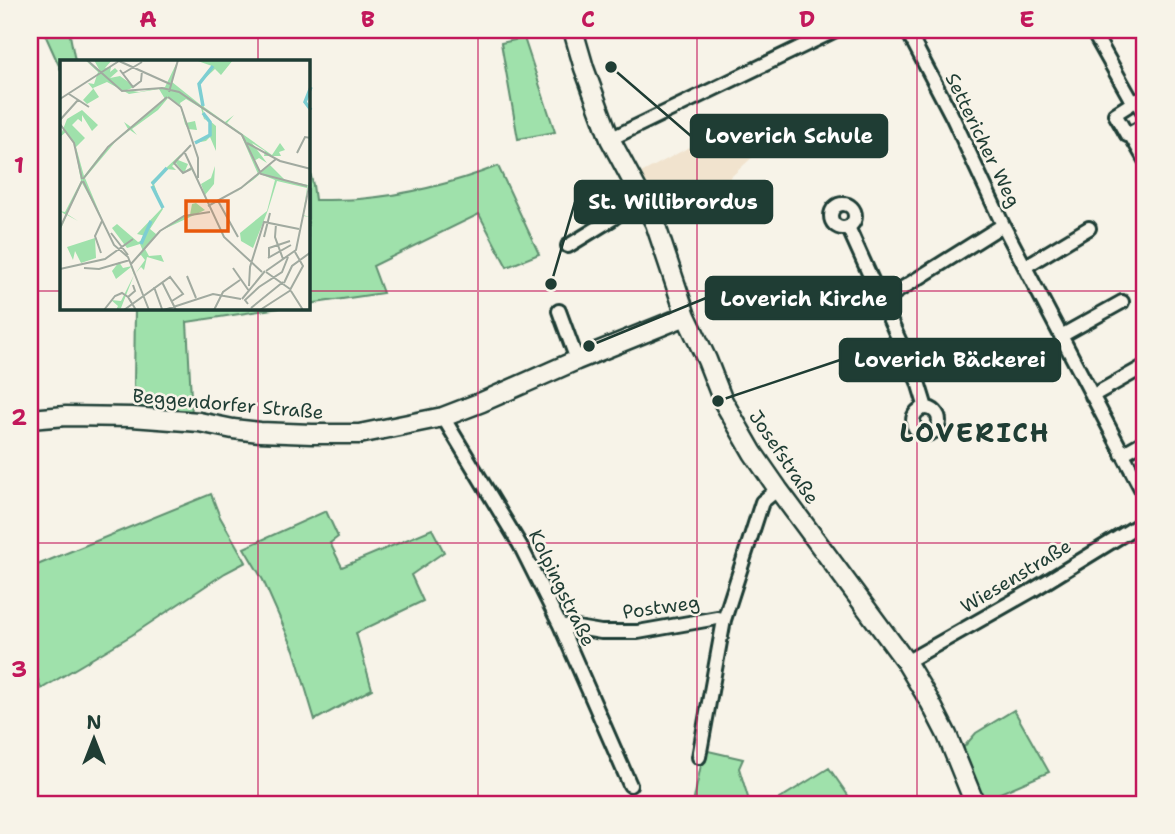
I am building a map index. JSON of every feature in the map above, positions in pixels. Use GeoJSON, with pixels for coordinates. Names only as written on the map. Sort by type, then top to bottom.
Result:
{"type":"FeatureCollection","features":[{"type":"Feature","properties":{"kind":"street","name":"Josefstraße"},"geometry":{"type":"LineString","coordinates":[[573,30],[610,139],[655,223],[686,316],[723,401],[752,453],[906,662],[947,735],[975,804]]}},
{"type":"Feature","properties":{"kind":"street"},"geometry":{"type":"LineString","coordinates":[[610,139],[836,30]]}},
{"type":"Feature","properties":{"kind":"street","name":"Settericher Weg"},"geometry":{"type":"LineString","coordinates":[[907,30],[952,116],[1003,225],[1145,495]]}},
{"type":"Feature","properties":{"kind":"street"},"geometry":{"type":"LineString","coordinates":[[1092,30],[1133,103]]}},
{"type":"Feature","properties":{"kind":"street"},"geometry":{"type":"LineString","coordinates":[[1145,115],[1137,100],[1115,114],[1145,160]]}},
{"type":"Feature","properties":{"kind":"street"},"geometry":{"type":"LineString","coordinates":[[1130,134],[1145,125]]}},
{"type":"Feature","properties":{"kind":"street"},"geometry":{"type":"LineString","coordinates":[[568,246],[612,219],[640,197]]}},
{"type":"Feature","properties":{"kind":"street"},"geometry":{"type":"LineString","coordinates":[[883,301],[1003,225]]}},
{"type":"Feature","properties":{"kind":"street"},"geometry":{"type":"LineString","coordinates":[[848,227],[918,382],[926,408]]}},
{"type":"Feature","properties":{"kind":"street"},"geometry":{"type":"LineString","coordinates":[[1026,266],[1089,228]]}},
{"type":"Feature","properties":{"kind":"street"},"geometry":{"type":"LineString","coordinates":[[1061,336],[1122,302]]}},
{"type":"Feature","properties":{"kind":"street"},"geometry":{"type":"LineString","coordinates":[[559,311],[577,360]]}},
{"type":"Feature","properties":{"kind":"street","name":"Beggendorfer Straße"},"geometry":{"type":"LineString","coordinates":[[30,419],[66,416],[132,417],[199,422],[260,432],[359,434],[443,417],[686,316]]}},
{"type":"Feature","properties":{"kind":"street"},"geometry":{"type":"LineString","coordinates":[[1092,396],[1145,366]]}},
{"type":"Feature","properties":{"kind":"street","name":"Kolpingstraße"},"geometry":{"type":"LineString","coordinates":[[443,417],[520,545],[561,625],[630,785]]}},
{"type":"Feature","properties":{"kind":"street"},"geometry":{"type":"LineString","coordinates":[[1122,454],[1145,441]]}},
{"type":"Feature","properties":{"kind":"street"},"geometry":{"type":"LineString","coordinates":[[699,757],[724,620],[762,502],[778,489]]}},
{"type":"Feature","properties":{"kind":"street","name":"Wiesenstraße"},"geometry":{"type":"LineString","coordinates":[[906,662],[1033,590],[1145,521]]}},
{"type":"Feature","properties":{"kind":"street","name":"Postweg"},"geometry":{"type":"LineString","coordinates":[[561,625],[601,632],[638,632],[717,618],[724,620]]}},
{"type":"Feature","properties":{"kind":"shaded area"},"geometry":{"type":"Polygon","coordinates":[[[757,122],[770,141],[708,198],[666,219],[641,173],[697,143],[701,149],[757,122]]]}},
{"type":"Feature","properties":{"kind":"green space"},"geometry":{"type":"Polygon","coordinates":[[[43,30],[69,30],[75,60],[60,60],[60,68],[43,30]]]}},
{"type":"Feature","properties":{"kind":"green space"},"geometry":{"type":"Polygon","coordinates":[[[524,38],[555,132],[518,139],[501,43],[524,38]]]}},
{"type":"Feature","properties":{"kind":"green space"},"geometry":{"type":"Polygon","coordinates":[[[498,166],[539,254],[507,267],[479,214],[373,266],[383,293],[310,304],[310,172],[315,200],[359,199],[447,183],[498,166]]]}},
{"type":"Feature","properties":{"kind":"green space"},"geometry":{"type":"Polygon","coordinates":[[[135,310],[266,310],[187,322],[192,416],[142,411],[138,408],[134,385],[135,310]]]}},
{"type":"Feature","properties":{"kind":"green space"},"geometry":{"type":"Polygon","coordinates":[[[211,494],[220,517],[246,562],[41,689],[30,655],[30,568],[211,494]]]}},
{"type":"Feature","properties":{"kind":"green space"},"geometry":{"type":"Polygon","coordinates":[[[326,511],[338,537],[330,543],[342,567],[432,529],[444,552],[411,575],[423,601],[356,633],[372,689],[315,720],[294,650],[263,580],[244,548],[326,511]]]}},
{"type":"Feature","properties":{"kind":"green space"},"geometry":{"type":"Polygon","coordinates":[[[1014,710],[1049,772],[984,800],[963,748],[976,733],[1014,710]]]}},
{"type":"Feature","properties":{"kind":"green space"},"geometry":{"type":"Polygon","coordinates":[[[704,750],[743,759],[739,768],[750,804],[693,804],[704,750]]]}},
{"type":"Feature","properties":{"kind":"green space"},"geometry":{"type":"Polygon","coordinates":[[[829,768],[854,804],[771,804],[829,768]]]}},
{"type":"Feature","properties":{"kind":"place","name":"Loverich Schule"},"geometry":{"type":"Point","coordinates":[611,67]}},
{"type":"Feature","properties":{"kind":"place","name":"St. Willibrordus"},"geometry":{"type":"Point","coordinates":[551,284]}},
{"type":"Feature","properties":{"kind":"place","name":"Loverich Kirche"},"geometry":{"type":"Point","coordinates":[589,346]}},
{"type":"Feature","properties":{"kind":"place","name":"Loverich Bäckerei"},"geometry":{"type":"Point","coordinates":[718,401]}},
{"type":"Feature","properties":{"kind":"district","name":"LOVERICH"},"geometry":{"type":"Point","coordinates":[975,432]}}]}
